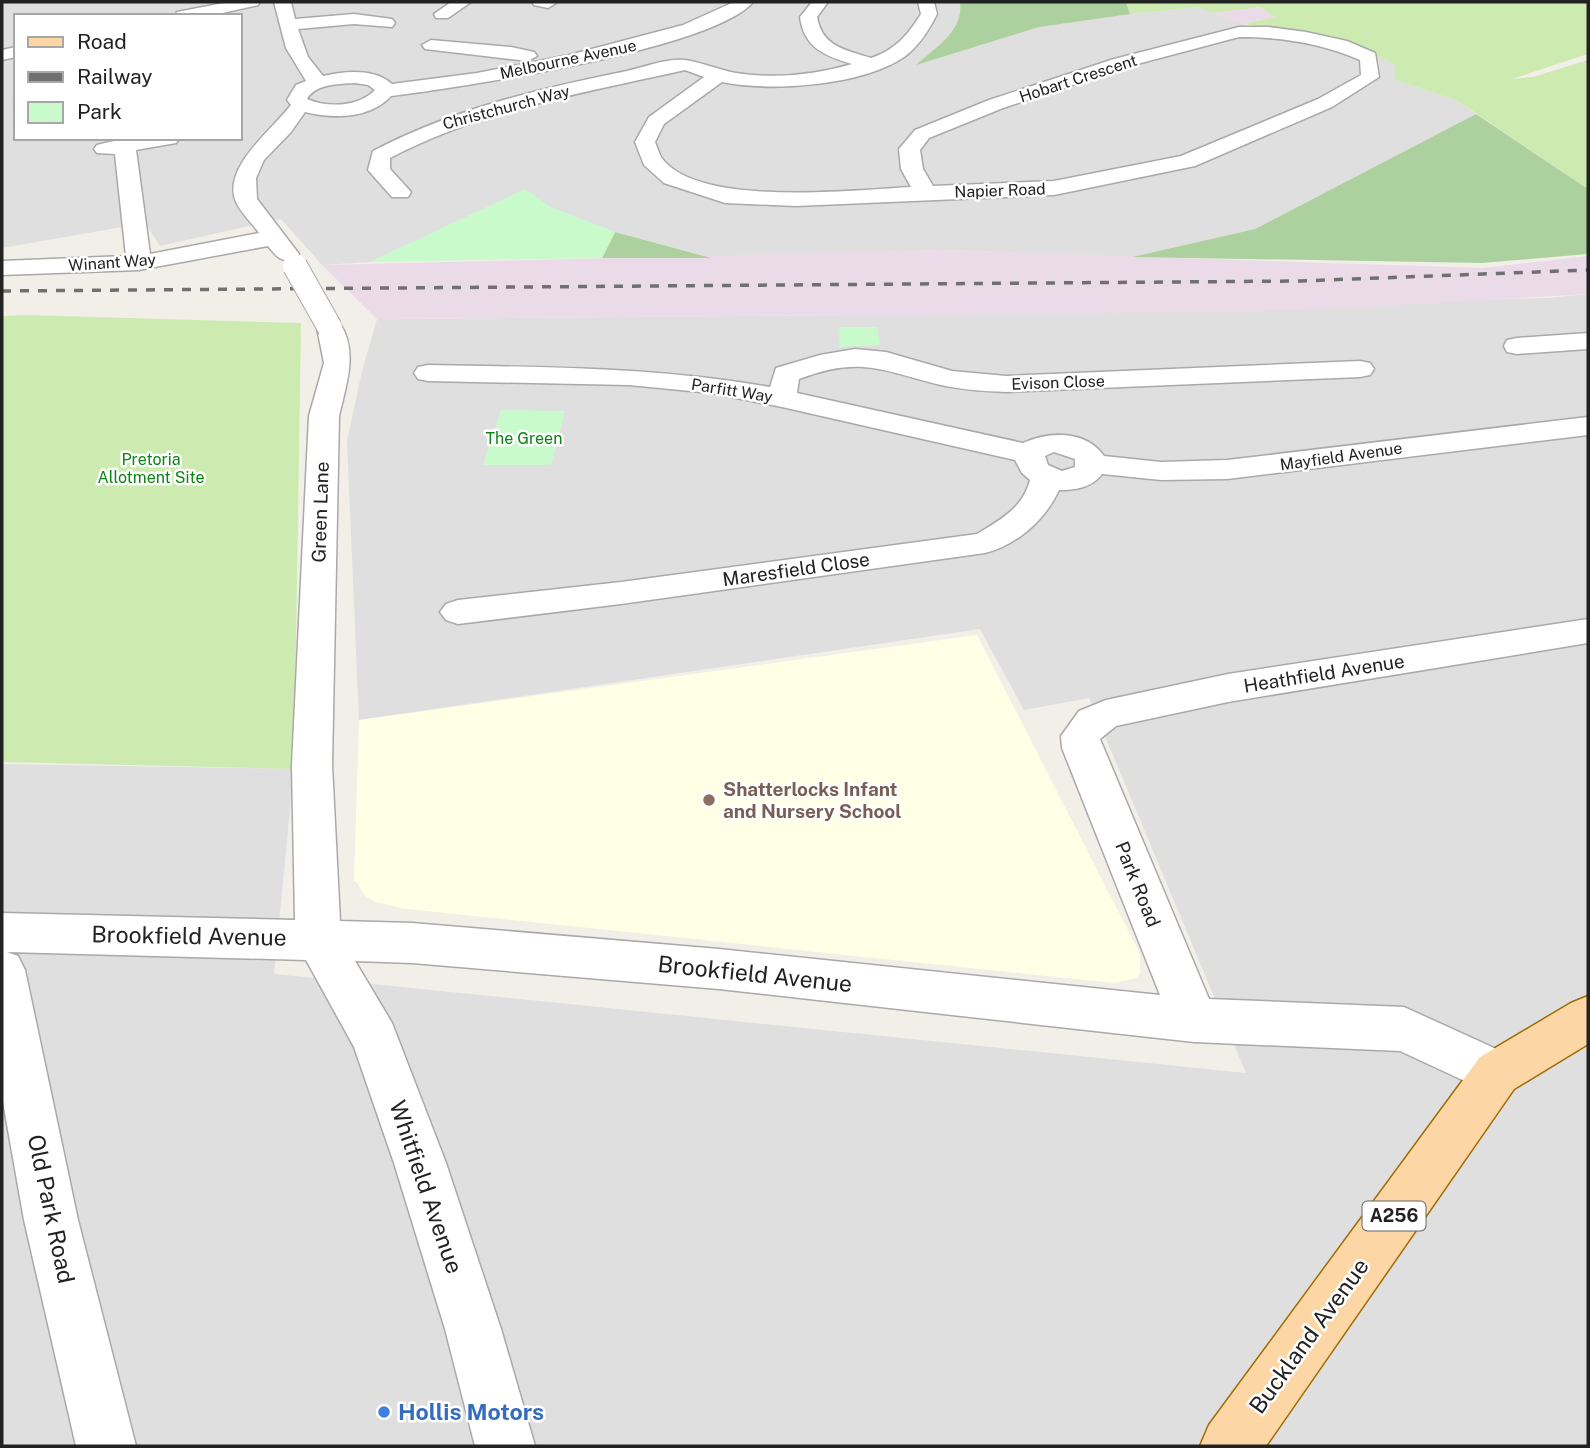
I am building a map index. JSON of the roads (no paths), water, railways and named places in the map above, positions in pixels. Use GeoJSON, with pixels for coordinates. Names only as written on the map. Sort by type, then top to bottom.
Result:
{"type":"FeatureCollection","features":[{"type":"Feature","properties":{"kind":"main road","name":"Buckland Avenue"},"geometry":{"type":"LineString","coordinates":[[1230,1446],[1497,1073],[1588,1018]]}},
{"type":"Feature","properties":{"kind":"street"},"geometry":{"type":"LineString","coordinates":[[171,2],[186,14]]}},
{"type":"Feature","properties":{"kind":"street"},"geometry":{"type":"LineString","coordinates":[[192,14],[252,2]]}},
{"type":"Feature","properties":{"kind":"street"},"geometry":{"type":"LineString","coordinates":[[281,2],[285,5],[287,25],[303,69],[319,83],[358,78],[378,82],[385,91],[365,104],[325,110],[301,104]]}},
{"type":"Feature","properties":{"kind":"street"},"geometry":{"type":"LineString","coordinates":[[442,14],[463,2]]}},
{"type":"Feature","properties":{"kind":"street"},"geometry":{"type":"LineString","coordinates":[[540,2],[548,3]]}},
{"type":"Feature","properties":{"kind":"street","name":"Melbourne Avenue"},"geometry":{"type":"LineString","coordinates":[[385,91],[545,66],[640,43],[691,28],[727,13],[745,2]]}},
{"type":"Feature","properties":{"kind":"street"},"geometry":{"type":"LineString","coordinates":[[820,2],[808,17],[809,31],[813,39],[825,49],[871,64]]}},
{"type":"Feature","properties":{"kind":"street"},"geometry":{"type":"LineString","coordinates":[[640,43],[683,65],[718,76],[784,83],[829,78],[898,53],[918,33],[929,14],[926,2]]}},
{"type":"Feature","properties":{"kind":"street"},"geometry":{"type":"LineString","coordinates":[[287,25],[354,19],[386,23]]}},
{"type":"Feature","properties":{"kind":"street","name":"Hobart Crescent"},"geometry":{"type":"LineString","coordinates":[[925,193],[912,169],[909,149],[922,134],[996,104],[1201,40],[1239,32],[1269,32],[1306,37]]}},
{"type":"Feature","properties":{"kind":"street","name":"Napier Road"},"geometry":{"type":"LineString","coordinates":[[718,76],[656,121],[645,142],[652,160],[671,178],[725,196],[796,199],[1054,188],[1187,161],[1325,103],[1370,77],[1369,57],[1306,37]]}},
{"type":"Feature","properties":{"kind":"street"},"geometry":{"type":"LineString","coordinates":[[520,51],[537,38]]}},
{"type":"Feature","properties":{"kind":"street"},"geometry":{"type":"LineString","coordinates":[[431,45],[499,52],[520,51],[545,66]]}},
{"type":"Feature","properties":{"kind":"street","name":"Christchurch Way"},"geometry":{"type":"LineString","coordinates":[[400,192],[379,170],[380,155],[413,136],[450,120],[529,99],[683,65]]}},
{"type":"Feature","properties":{"kind":"street","name":"Green Lane"},"geometry":{"type":"LineString","coordinates":[[318,939],[312,765],[324,416],[338,363],[330,328],[295,266],[246,200],[245,178],[255,157],[284,128],[301,104],[297,100],[298,94],[319,83]]}},
{"type":"Feature","properties":{"kind":"street","name":"Green Lane"},"geometry":{"type":"LineString","coordinates":[[284,128],[325,110]]}},
{"type":"Feature","properties":{"kind":"street"},"geometry":{"type":"LineString","coordinates":[[139,263],[114,148],[163,140]]}},
{"type":"Feature","properties":{"kind":"street","name":"Winant Way"},"geometry":{"type":"LineString","coordinates":[[2,268],[139,263],[220,247],[268,229]]}},
{"type":"Feature","properties":{"kind":"street"},"geometry":{"type":"LineString","coordinates":[[1517,346],[1588,341]]}},
{"type":"Feature","properties":{"kind":"street","name":"Evison Close"},"geometry":{"type":"LineString","coordinates":[[782,398],[786,374],[820,362],[858,357],[899,362],[966,382],[1006,384],[1360,369]]}},
{"type":"Feature","properties":{"kind":"street","name":"Parfitt Way"},"geometry":{"type":"LineString","coordinates":[[428,373],[629,377],[711,385],[782,398],[1038,466]]}},
{"type":"Feature","properties":{"kind":"street","name":"Mayfield Avenue"},"geometry":{"type":"LineString","coordinates":[[1038,466],[1076,480],[1092,470],[1093,464],[1124,470],[1176,473],[1240,471],[1360,453],[1588,426]]}},
{"type":"Feature","properties":{"kind":"street","name":"Maresfield Close"},"geometry":{"type":"LineString","coordinates":[[458,612],[511,590],[621,593],[985,542],[1016,526],[1038,503],[1038,466]]}},
{"type":"Feature","properties":{"kind":"street","name":"Heathfield Avenue"},"geometry":{"type":"LineString","coordinates":[[1082,748],[1080,736],[1093,721],[1106,714],[1228,688],[1588,631]]}},
{"type":"Feature","properties":{"kind":"street","name":"Park Road"},"geometry":{"type":"LineString","coordinates":[[1082,748],[1194,1020]]}},
{"type":"Feature","properties":{"kind":"street","name":"Brookfield Avenue"},"geometry":{"type":"LineString","coordinates":[[2,932],[412,943],[719,969],[1194,1020],[1404,1029],[1497,1073]]}},
{"type":"Feature","properties":{"kind":"street","name":"Whitfield Avenue"},"geometry":{"type":"LineString","coordinates":[[318,939],[375,1039],[420,1163],[474,1329],[505,1446]]}},
{"type":"Feature","properties":{"kind":"street","name":"Old Park Road"},"geometry":{"type":"LineString","coordinates":[[2,970],[51,1220],[106,1446]]}},
{"type":"Feature","properties":{"kind":"railway"},"geometry":{"type":"LineString","coordinates":[[2,291],[1300,281],[1588,270]]}},
{"type":"Feature","properties":{"kind":"place","name":"Shatterlocks Infant and Nursery School"},"geometry":{"type":"Point","coordinates":[709,800]}},
{"type":"Feature","properties":{"kind":"place","name":"Hollis Motors"},"geometry":{"type":"Point","coordinates":[384,1412]}},
{"type":"Feature","properties":{"kind":"park label","name":"The Green"},"geometry":{"type":"Point","coordinates":[524,438]}},
{"type":"Feature","properties":{"kind":"park label","name":"Pretoria Allotment Site"},"geometry":{"type":"Point","coordinates":[151,468]}}]}
